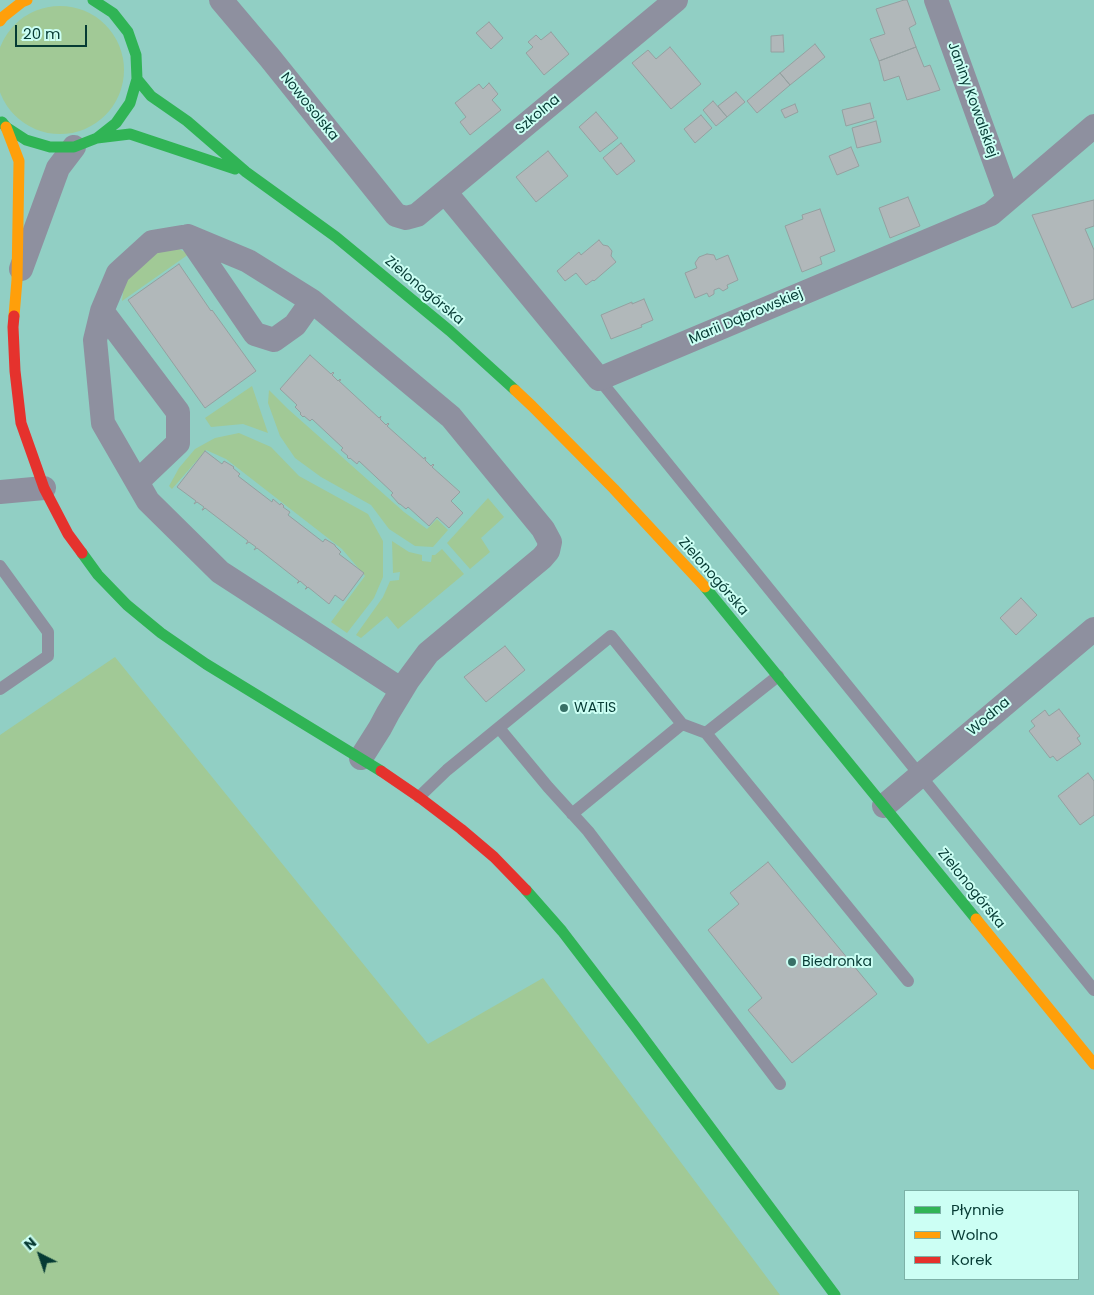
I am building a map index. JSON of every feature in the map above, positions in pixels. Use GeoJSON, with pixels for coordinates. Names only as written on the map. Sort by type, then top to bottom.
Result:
{"type":"FeatureCollection","features":[{"type":"Feature","properties":{"kind":"street","name":"Nowosolska"},"geometry":{"type":"LineString","coordinates":[[221,0],[396,214]]}},
{"type":"Feature","properties":{"kind":"street","name":"Szkolna"},"geometry":{"type":"LineString","coordinates":[[396,214],[406,218],[417,215],[676,0]]}},
{"type":"Feature","properties":{"kind":"street","name":"Janiny Kowalskiej"},"geometry":{"type":"LineString","coordinates":[[936,0],[1008,199]]}},
{"type":"Feature","properties":{"kind":"street"},"geometry":{"type":"LineString","coordinates":[[0,4],[24,1]]}},
{"type":"Feature","properties":{"kind":"street"},"geometry":{"type":"LineString","coordinates":[[0,21],[24,1]]}},
{"type":"Feature","properties":{"kind":"street"},"geometry":{"type":"LineString","coordinates":[[3,123],[26,140],[50,147],[74,146],[97,138],[116,123],[130,103],[137,80],[136,55],[128,32],[104,4]]}},
{"type":"Feature","properties":{"kind":"street","name":"Zielonogórska"},"geometry":{"type":"LineString","coordinates":[[137,80],[151,96],[187,121],[246,172],[336,237],[450,331],[532,406],[614,489],[704,587],[1094,1064]]}},
{"type":"Feature","properties":{"kind":"street"},"geometry":{"type":"LineString","coordinates":[[3,123],[19,161],[17,280],[13,327],[15,371],[21,423],[44,488],[73,541],[98,575],[127,605],[161,633],[206,664],[361,758],[419,797],[494,857],[562,931],[835,1295]]}},
{"type":"Feature","properties":{"kind":"street","name":"Marii Dąbrowskiej"},"geometry":{"type":"LineString","coordinates":[[599,379],[991,214],[1094,126]]}},
{"type":"Feature","properties":{"kind":"street","name":"Zielonogórska"},"geometry":{"type":"LineString","coordinates":[[97,138],[130,134],[246,172]]}},
{"type":"Feature","properties":{"kind":"street"},"geometry":{"type":"LineString","coordinates":[[17,280],[58,168],[74,146]]}},
{"type":"Feature","properties":{"kind":"street"},"geometry":{"type":"LineString","coordinates":[[445,192],[599,379]]}},
{"type":"Feature","properties":{"kind":"street"},"geometry":{"type":"LineString","coordinates":[[188,236],[255,334],[274,340],[295,325],[312,301]]}},
{"type":"Feature","properties":{"kind":"street"},"geometry":{"type":"LineString","coordinates":[[361,758],[402,690],[408,680],[428,653],[542,558],[548,551],[550,542],[543,529],[451,418],[312,301],[248,261],[188,236],[152,242],[118,273],[102,311],[95,340],[103,423],[148,501],[220,572],[402,690]]}},
{"type":"Feature","properties":{"kind":"street"},"geometry":{"type":"LineString","coordinates":[[102,311],[178,412],[178,443],[137,482]]}},
{"type":"Feature","properties":{"kind":"street"},"geometry":{"type":"LineString","coordinates":[[0,492],[44,488]]}},
{"type":"Feature","properties":{"kind":"street","name":"Wodna"},"geometry":{"type":"LineString","coordinates":[[884,806],[1094,628]]}},
{"type":"Feature","properties":{"kind":"lane"},"geometry":{"type":"LineString","coordinates":[[599,379],[1094,990]]}},
{"type":"Feature","properties":{"kind":"lane"},"geometry":{"type":"LineString","coordinates":[[0,566],[48,632],[48,656],[0,689]]}},
{"type":"Feature","properties":{"kind":"lane"},"geometry":{"type":"LineString","coordinates":[[419,797],[447,770],[611,636],[682,724],[706,733],[908,981]]}},
{"type":"Feature","properties":{"kind":"lane"},"geometry":{"type":"LineString","coordinates":[[706,733],[778,676]]}},
{"type":"Feature","properties":{"kind":"lane"},"geometry":{"type":"LineString","coordinates":[[572,814],[682,724]]}},
{"type":"Feature","properties":{"kind":"lane"},"geometry":{"type":"LineString","coordinates":[[499,728],[593,838],[780,1084]]}},
{"type":"Feature","properties":{"kind":"green space"},"geometry":{"type":"Polygon","coordinates":[[[47,7],[73,7],[96,17],[113,34],[123,57],[123,83],[113,106],[96,123],[73,133],[47,133],[24,123],[7,106],[-1,89],[-1,51],[7,34],[24,17],[47,7]]]}},
{"type":"Feature","properties":{"kind":"green space"},"geometry":{"type":"Polygon","coordinates":[[[173,246],[189,254],[122,301],[125,276],[147,254],[173,246]]]}},
{"type":"Feature","properties":{"kind":"green space"},"geometry":{"type":"Polygon","coordinates":[[[252,386],[268,433],[243,424],[211,427],[205,418],[252,386]]]}},
{"type":"Feature","properties":{"kind":"green space"},"geometry":{"type":"Polygon","coordinates":[[[269,390],[404,512],[427,529],[437,519],[448,530],[433,547],[415,546],[389,529],[371,505],[321,477],[295,458],[280,436],[268,403],[269,390]]]}},
{"type":"Feature","properties":{"kind":"green space"},"geometry":{"type":"Polygon","coordinates":[[[239,433],[271,447],[299,476],[368,514],[383,541],[383,577],[374,598],[347,633],[331,622],[365,576],[342,549],[226,459],[206,450],[172,489],[169,486],[179,468],[195,449],[215,438],[239,433]]]}},
{"type":"Feature","properties":{"kind":"green space"},"geometry":{"type":"Polygon","coordinates":[[[488,498],[504,517],[481,538],[490,552],[470,569],[447,543],[488,498]]]}},
{"type":"Feature","properties":{"kind":"green space"},"geometry":{"type":"Polygon","coordinates":[[[392,541],[409,552],[422,555],[422,561],[431,562],[432,555],[435,555],[442,549],[464,574],[398,629],[387,616],[361,638],[356,635],[383,597],[390,581],[399,580],[400,572],[393,573],[392,541]]]}},
{"type":"Feature","properties":{"kind":"green space"},"geometry":{"type":"Polygon","coordinates":[[[115,657],[428,1044],[543,978],[780,1295],[0,1295],[0,735],[115,657]]]}},
{"type":"Feature","properties":{"kind":"building"},"geometry":{"type":"Polygon","coordinates":[[[907,0],[916,24],[909,28],[916,47],[879,61],[870,39],[885,34],[876,9],[907,0]]]}},
{"type":"Feature","properties":{"kind":"building"},"geometry":{"type":"Polygon","coordinates":[[[489,22],[503,38],[491,49],[476,33],[489,22]]]}},
{"type":"Feature","properties":{"kind":"building"},"geometry":{"type":"Polygon","coordinates":[[[551,32],[569,54],[544,75],[526,53],[533,47],[528,42],[536,35],[541,40],[551,32]]]}},
{"type":"Feature","properties":{"kind":"building"},"geometry":{"type":"Polygon","coordinates":[[[783,35],[784,52],[771,52],[771,36],[783,35]]]}},
{"type":"Feature","properties":{"kind":"building"},"geometry":{"type":"Polygon","coordinates":[[[815,44],[825,57],[790,85],[780,73],[815,44]]]}},
{"type":"Feature","properties":{"kind":"building"},"geometry":{"type":"Polygon","coordinates":[[[670,47],[701,84],[671,109],[632,63],[648,50],[656,59],[670,47]]]}},
{"type":"Feature","properties":{"kind":"building"},"geometry":{"type":"Polygon","coordinates":[[[916,47],[924,67],[930,65],[940,90],[907,100],[899,76],[884,81],[879,61],[916,47]]]}},
{"type":"Feature","properties":{"kind":"building"},"geometry":{"type":"Polygon","coordinates":[[[780,73],[790,85],[757,113],[747,101],[780,73]]]}},
{"type":"Feature","properties":{"kind":"building"},"geometry":{"type":"Polygon","coordinates":[[[489,83],[498,94],[492,100],[501,110],[470,135],[460,122],[466,117],[455,103],[479,84],[483,89],[489,83]]]}},
{"type":"Feature","properties":{"kind":"building"},"geometry":{"type":"Polygon","coordinates":[[[736,92],[745,102],[727,117],[718,106],[736,92]]]}},
{"type":"Feature","properties":{"kind":"building"},"geometry":{"type":"Polygon","coordinates":[[[713,101],[727,117],[716,126],[703,110],[713,101]]]}},
{"type":"Feature","properties":{"kind":"building"},"geometry":{"type":"Polygon","coordinates":[[[870,103],[874,118],[846,126],[842,110],[870,103]]]}},
{"type":"Feature","properties":{"kind":"building"},"geometry":{"type":"Polygon","coordinates":[[[795,104],[798,112],[785,118],[781,110],[795,104]]]}},
{"type":"Feature","properties":{"kind":"building"},"geometry":{"type":"Polygon","coordinates":[[[596,112],[618,138],[600,152],[579,127],[596,112]]]}},
{"type":"Feature","properties":{"kind":"building"},"geometry":{"type":"Polygon","coordinates":[[[701,115],[712,128],[695,143],[684,129],[701,115]]]}},
{"type":"Feature","properties":{"kind":"building"},"geometry":{"type":"Polygon","coordinates":[[[876,121],[881,142],[857,148],[852,128],[876,121]]]}},
{"type":"Feature","properties":{"kind":"building"},"geometry":{"type":"Polygon","coordinates":[[[621,143],[635,161],[617,175],[603,158],[621,143]]]}},
{"type":"Feature","properties":{"kind":"building"},"geometry":{"type":"Polygon","coordinates":[[[851,147],[859,166],[837,175],[829,156],[851,147]]]}},
{"type":"Feature","properties":{"kind":"building"},"geometry":{"type":"Polygon","coordinates":[[[548,151],[568,176],[536,202],[516,177],[548,151]]]}},
{"type":"Feature","properties":{"kind":"building"},"geometry":{"type":"Polygon","coordinates":[[[908,197],[920,226],[890,238],[879,208],[908,197]]]}},
{"type":"Feature","properties":{"kind":"building"},"geometry":{"type":"Polygon","coordinates":[[[1094,200],[1094,226],[1085,229],[1094,250],[1094,299],[1072,308],[1032,215],[1094,200]]]}},
{"type":"Feature","properties":{"kind":"building"},"geometry":{"type":"Polygon","coordinates":[[[820,209],[835,251],[820,257],[822,264],[802,272],[785,226],[803,219],[802,215],[820,209]]]}},
{"type":"Feature","properties":{"kind":"building"},"geometry":{"type":"Polygon","coordinates":[[[599,240],[612,251],[611,256],[616,262],[594,281],[586,285],[576,273],[565,281],[557,271],[579,252],[581,255],[599,240]]]}},
{"type":"Feature","properties":{"kind":"building"},"geometry":{"type":"Polygon","coordinates":[[[707,254],[714,255],[716,260],[728,255],[738,280],[727,285],[728,288],[723,291],[719,288],[714,290],[714,294],[709,297],[707,293],[695,298],[685,273],[697,268],[695,263],[699,257],[707,254]]]}},
{"type":"Feature","properties":{"kind":"building"},"geometry":{"type":"Polygon","coordinates":[[[179,264],[256,371],[205,408],[128,300],[179,264]]]}},
{"type":"Feature","properties":{"kind":"building"},"geometry":{"type":"Polygon","coordinates":[[[644,299],[653,320],[641,325],[642,327],[611,339],[601,315],[644,299]]]}},
{"type":"Feature","properties":{"kind":"building"},"geometry":{"type":"Polygon","coordinates":[[[310,355],[331,374],[333,372],[332,375],[338,381],[340,379],[339,381],[379,418],[381,416],[380,419],[386,425],[389,424],[387,426],[424,459],[425,457],[425,460],[431,466],[433,464],[432,467],[460,492],[451,501],[463,513],[449,528],[437,517],[429,526],[408,507],[406,509],[399,504],[391,495],[393,493],[359,461],[357,464],[349,459],[341,450],[343,448],[312,419],[310,421],[300,414],[295,407],[297,405],[280,389],[310,355]]]}},
{"type":"Feature","properties":{"kind":"building"},"geometry":{"type":"Polygon","coordinates":[[[205,451],[222,464],[224,461],[234,467],[240,474],[238,476],[272,502],[273,499],[280,505],[281,503],[290,512],[288,515],[323,542],[325,539],[335,545],[341,552],[339,554],[364,573],[343,601],[335,595],[329,604],[308,587],[305,589],[307,587],[300,581],[297,583],[299,581],[257,548],[254,550],[256,547],[249,542],[246,544],[248,541],[205,508],[202,510],[204,507],[197,502],[194,504],[196,501],[177,487],[205,451]]]}},
{"type":"Feature","properties":{"kind":"building"},"geometry":{"type":"Polygon","coordinates":[[[1021,598],[1037,615],[1016,635],[1000,618],[1021,598]]]}},
{"type":"Feature","properties":{"kind":"building"},"geometry":{"type":"Polygon","coordinates":[[[505,646],[525,670],[486,702],[464,677],[505,646]]]}},
{"type":"Feature","properties":{"kind":"building"},"geometry":{"type":"Polygon","coordinates":[[[1059,709],[1080,736],[1077,738],[1081,744],[1057,761],[1053,756],[1050,758],[1029,731],[1035,726],[1031,721],[1045,710],[1049,716],[1059,709]]]}},
{"type":"Feature","properties":{"kind":"building"},"geometry":{"type":"Polygon","coordinates":[[[1088,773],[1094,781],[1094,815],[1080,825],[1058,796],[1088,773]]]}},
{"type":"Feature","properties":{"kind":"building","name":"Biedronka"},"geometry":{"type":"Polygon","coordinates":[[[768,862],[877,994],[792,1063],[748,1010],[762,998],[708,930],[739,904],[730,893],[768,862]]]}},
{"type":"Feature","properties":{"kind":"traffic: fast"},"geometry":{"type":"LineString","coordinates":[[2,122],[6,127],[26,140],[50,147],[74,147],[97,138],[116,123],[130,103],[137,79],[136,55],[128,32],[113,13],[93,0]]}},
{"type":"Feature","properties":{"kind":"traffic: fast"},"geometry":{"type":"LineString","coordinates":[[137,79],[151,96],[187,121],[246,172],[336,237],[450,331],[515,390]]}},
{"type":"Feature","properties":{"kind":"traffic: fast"},"geometry":{"type":"LineString","coordinates":[[97,138],[130,134],[235,169]]}},
{"type":"Feature","properties":{"kind":"traffic: fast"},"geometry":{"type":"LineString","coordinates":[[82,553],[98,575],[127,605],[161,633],[206,664],[381,771]]}},
{"type":"Feature","properties":{"kind":"traffic: fast"},"geometry":{"type":"LineString","coordinates":[[705,587],[976,919]]}},
{"type":"Feature","properties":{"kind":"traffic: fast"},"geometry":{"type":"LineString","coordinates":[[526,890],[562,931],[634,1025],[835,1295]]}},
{"type":"Feature","properties":{"kind":"traffic: slow"},"geometry":{"type":"LineString","coordinates":[[0,21],[27,0]]}},
{"type":"Feature","properties":{"kind":"traffic: slow"},"geometry":{"type":"LineString","coordinates":[[6,127],[19,161],[17,280],[14,316]]}},
{"type":"Feature","properties":{"kind":"traffic: slow"},"geometry":{"type":"LineString","coordinates":[[515,390],[614,489],[705,587]]}},
{"type":"Feature","properties":{"kind":"traffic: slow"},"geometry":{"type":"LineString","coordinates":[[976,919],[1094,1064]]}},
{"type":"Feature","properties":{"kind":"traffic: jam"},"geometry":{"type":"LineString","coordinates":[[14,316],[15,371],[21,423],[44,488],[68,534],[82,553]]}},
{"type":"Feature","properties":{"kind":"traffic: jam"},"geometry":{"type":"LineString","coordinates":[[381,771],[461,829],[494,857],[526,890]]}},
{"type":"Feature","properties":{"kind":"place","name":"WATIS"},"geometry":{"type":"Point","coordinates":[564,708]}},
{"type":"Feature","properties":{"kind":"place","name":"Biedronka"},"geometry":{"type":"Point","coordinates":[792,962]}}]}
